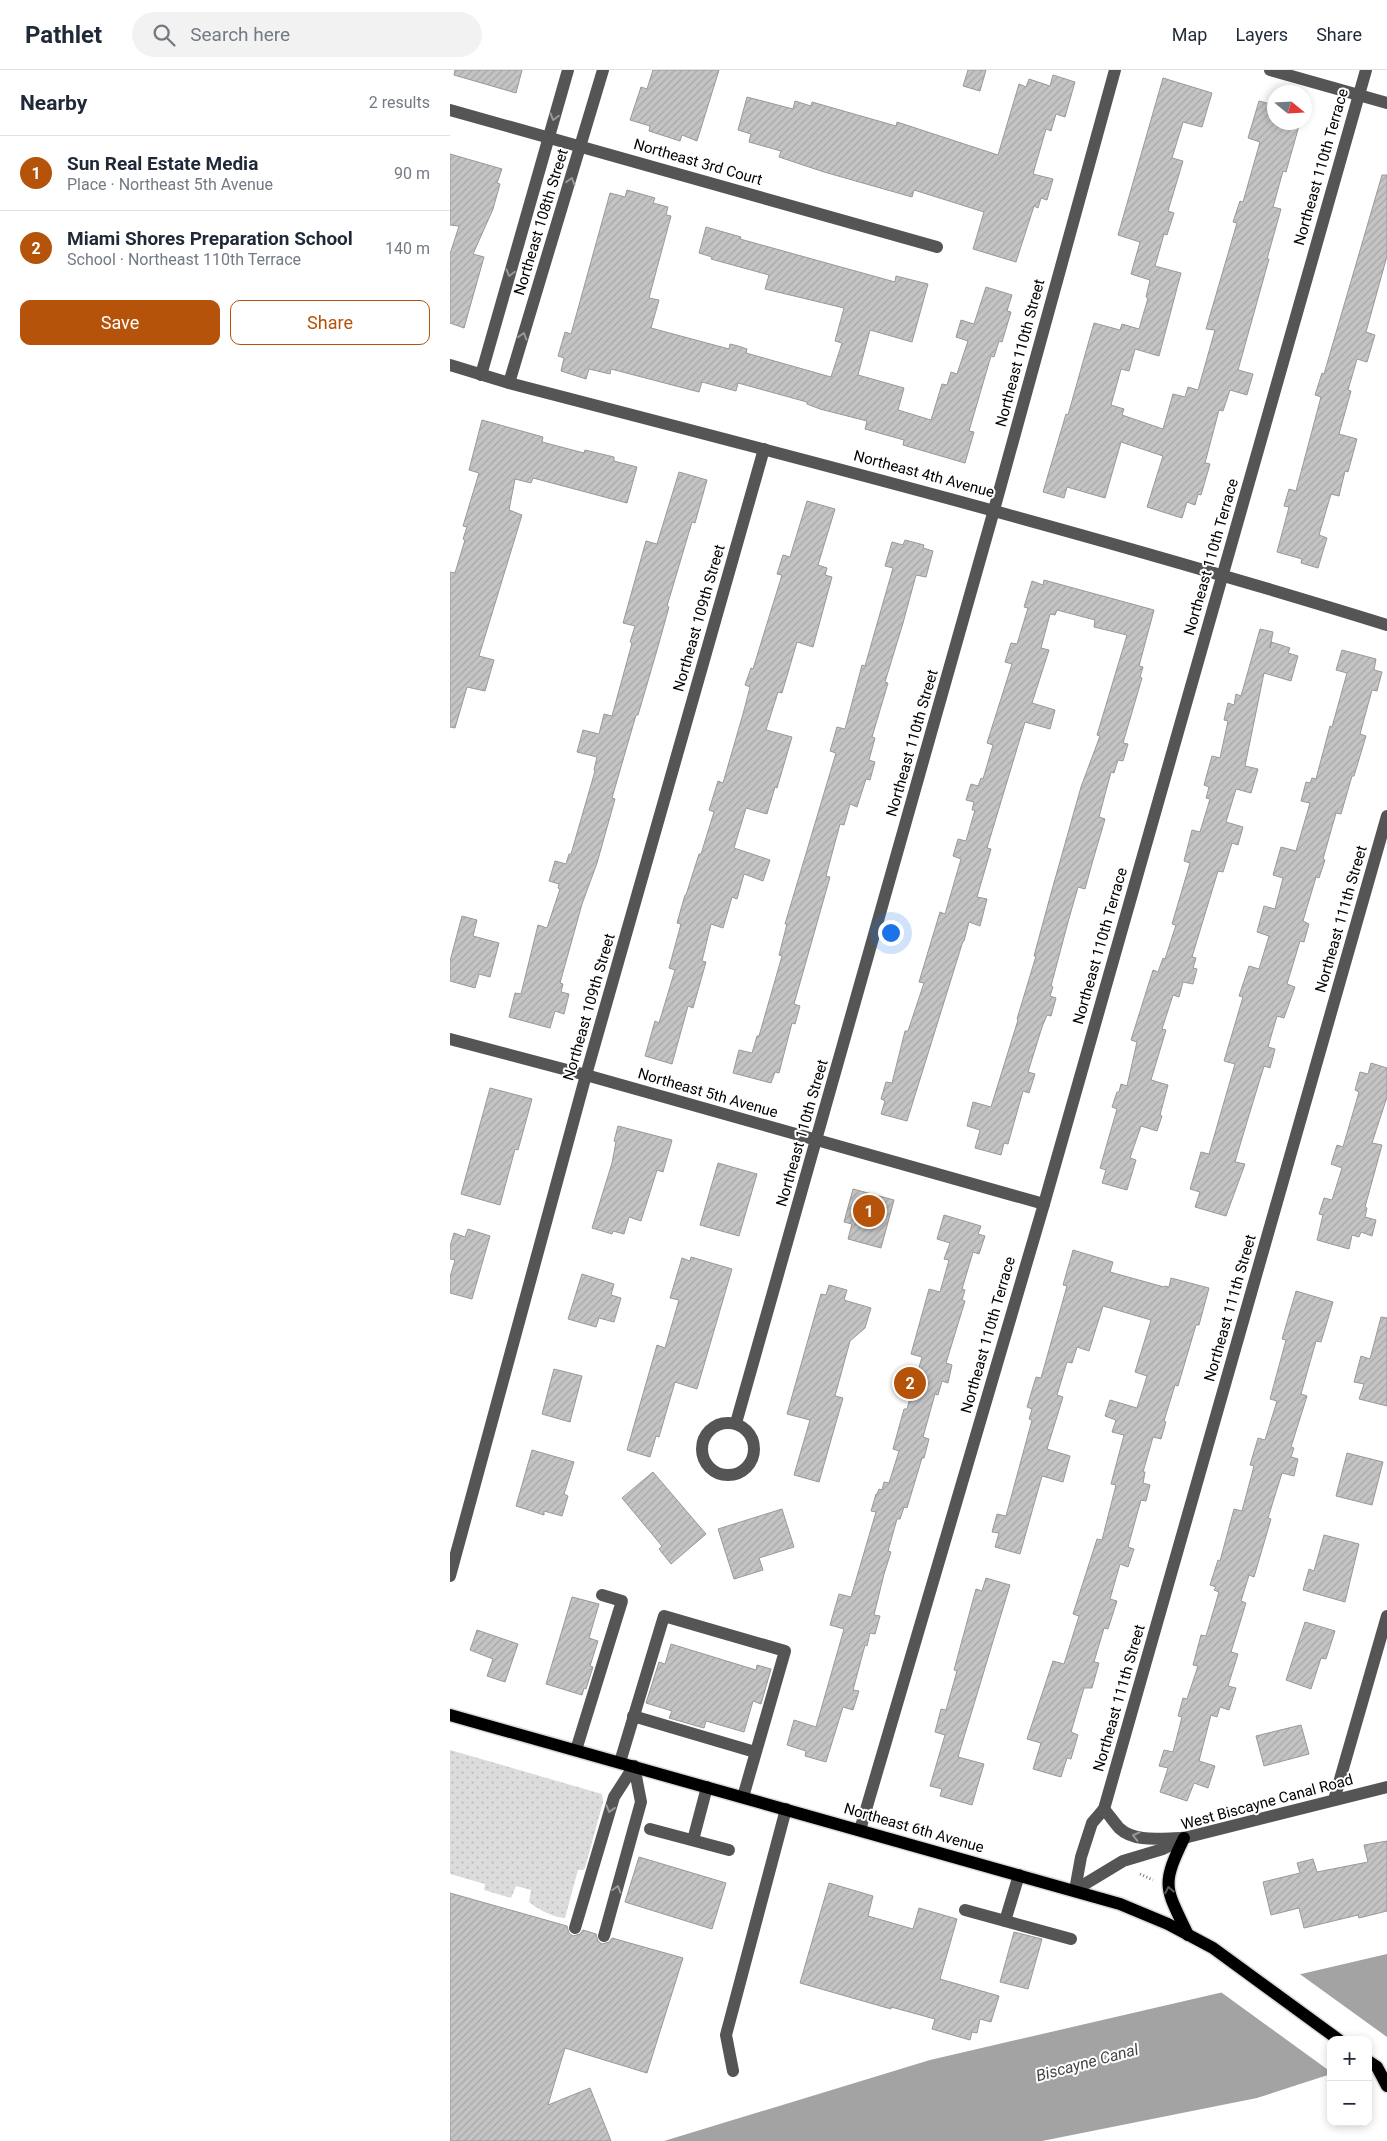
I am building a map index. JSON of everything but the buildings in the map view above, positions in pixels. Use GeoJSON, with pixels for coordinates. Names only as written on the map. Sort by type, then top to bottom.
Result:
{"type":"FeatureCollection","features":[{"type":"Feature","properties":{"kind":"main road","name":"Northeast 6th Avenue"},"geometry":{"type":"LineString","coordinates":[[450,1714],[1075,1890],[1135,1910],[1188,1934],[1213,1948],[1334,2036]]}},
{"type":"Feature","properties":{"kind":"main road"},"geometry":{"type":"LineString","coordinates":[[1184,1838],[1170,1870],[1168,1886],[1188,1934]]}},
{"type":"Feature","properties":{"kind":"main road"},"geometry":{"type":"LineString","coordinates":[[1377,2066],[1387,2086]]}},
{"type":"Feature","properties":{"kind":"street","name":"Northeast 108th Street"},"geometry":{"type":"LineString","coordinates":[[482,375],[568,70]]}},
{"type":"Feature","properties":{"kind":"street","name":"Northeast 108th Street"},"geometry":{"type":"LineString","coordinates":[[509,383],[582,146],[603,70]]}},
{"type":"Feature","properties":{"kind":"street","name":"Northeast 110th Street"},"geometry":{"type":"LineString","coordinates":[[736,1423],[994,510],[1115,70]]}},
{"type":"Feature","properties":{"kind":"street"},"geometry":{"type":"LineString","coordinates":[[1270,70],[1387,103]]}},
{"type":"Feature","properties":{"kind":"street","name":"Northeast 110th Terrace"},"geometry":{"type":"LineString","coordinates":[[860,1830],[1044,1204],[1366,70]]}},
{"type":"Feature","properties":{"kind":"street","name":"Northeast 3rd Court"},"geometry":{"type":"LineString","coordinates":[[450,110],[937,247]]}},
{"type":"Feature","properties":{"kind":"street","name":"Northeast 4th Avenue"},"geometry":{"type":"LineString","coordinates":[[450,365],[509,383],[994,510],[1223,574],[1387,625]]}},
{"type":"Feature","properties":{"kind":"street","name":"Northeast 109th Street"},"geometry":{"type":"LineString","coordinates":[[450,1576],[455,1541],[764,449]]}},
{"type":"Feature","properties":{"kind":"street","name":"Northeast 111th Street"},"geometry":{"type":"LineString","coordinates":[[1075,1890],[1084,1846],[1092,1823],[1104,1809],[1387,816]]}},
{"type":"Feature","properties":{"kind":"street","name":"Northeast 5th Avenue"},"geometry":{"type":"LineString","coordinates":[[450,1039],[586,1075],[1044,1204]]}},
{"type":"Feature","properties":{"kind":"street"},"geometry":{"type":"LineString","coordinates":[[727,1422],[736,1423],[750,1433],[754,1441],[753,1459],[741,1472],[733,1475],[716,1473],[704,1460],[702,1443],[711,1428],[727,1422]]}},
{"type":"Feature","properties":{"kind":"street"},"geometry":{"type":"LineString","coordinates":[[576,1750],[622,1601],[602,1595]]}},
{"type":"Feature","properties":{"kind":"street"},"geometry":{"type":"LineString","coordinates":[[620,1762],[664,1616],[785,1651],[743,1797]]}},
{"type":"Feature","properties":{"kind":"street"},"geometry":{"type":"LineString","coordinates":[[1334,1800],[1387,1616]]}},
{"type":"Feature","properties":{"kind":"street"},"geometry":{"type":"LineString","coordinates":[[633,1716],[756,1752]]}},
{"type":"Feature","properties":{"kind":"street"},"geometry":{"type":"LineString","coordinates":[[574,1928],[614,1797],[634,1766]]}},
{"type":"Feature","properties":{"kind":"street"},"geometry":{"type":"LineString","coordinates":[[604,1936],[641,1802],[634,1766]]}},
{"type":"Feature","properties":{"kind":"street"},"geometry":{"type":"LineString","coordinates":[[692,1840],[706,1787]]}},
{"type":"Feature","properties":{"kind":"street","name":"West Biscayne Canal Road"},"geometry":{"type":"LineString","coordinates":[[1075,1890],[1123,1861],[1164,1849],[1184,1838],[1387,1787]]}},
{"type":"Feature","properties":{"kind":"street"},"geometry":{"type":"LineString","coordinates":[[1104,1809],[1120,1828],[1128,1834],[1147,1838],[1184,1838]]}},
{"type":"Feature","properties":{"kind":"street"},"geometry":{"type":"LineString","coordinates":[[734,2071],[726,2035],[786,1810]]}},
{"type":"Feature","properties":{"kind":"street"},"geometry":{"type":"LineString","coordinates":[[650,1829],[729,1850]]}},
{"type":"Feature","properties":{"kind":"street"},"geometry":{"type":"LineString","coordinates":[[1005,1921],[1019,1875]]}},
{"type":"Feature","properties":{"kind":"street"},"geometry":{"type":"LineString","coordinates":[[965,1910],[1071,1939]]}},
{"type":"Feature","properties":{"kind":"path"},"geometry":{"type":"LineString","coordinates":[[1134,1871],[1158,1883]]}},
{"type":"Feature","properties":{"kind":"shaded area"},"geometry":{"type":"Polygon","coordinates":[[[450,1750],[602,1794],[603,1802],[585,1868],[578,1870],[565,1918],[546,1913],[529,1902],[531,1890],[516,1886],[511,1898],[484,1890],[485,1884],[450,1874],[450,1750]]]}},
{"type":"Feature","properties":{"kind":"water","name":"Biscayne Canal"},"geometry":{"type":"Polygon","coordinates":[[[1387,1954],[1387,2057],[1372,2044],[1372,2036],[1327,2036],[1327,2075],[1257,2098],[1042,2141],[664,2141],[930,2060],[1387,1954]]]}},
{"type":"Feature","properties":{"kind":"pier"},"geometry":{"type":"Polygon","coordinates":[[[1297,1972],[1387,2037],[1387,2059],[1372,2064],[1372,2036],[1327,2036],[1327,2069],[1218,1990],[1297,1972]]]}},
{"type":"Feature","properties":{"kind":"place","name":"Sun Real Estate Media"},"geometry":{"type":"Point","coordinates":[869,1211]}},
{"type":"Feature","properties":{"kind":"place","name":"Miami Shores Preparation School"},"geometry":{"type":"Point","coordinates":[910,1383]}}]}
